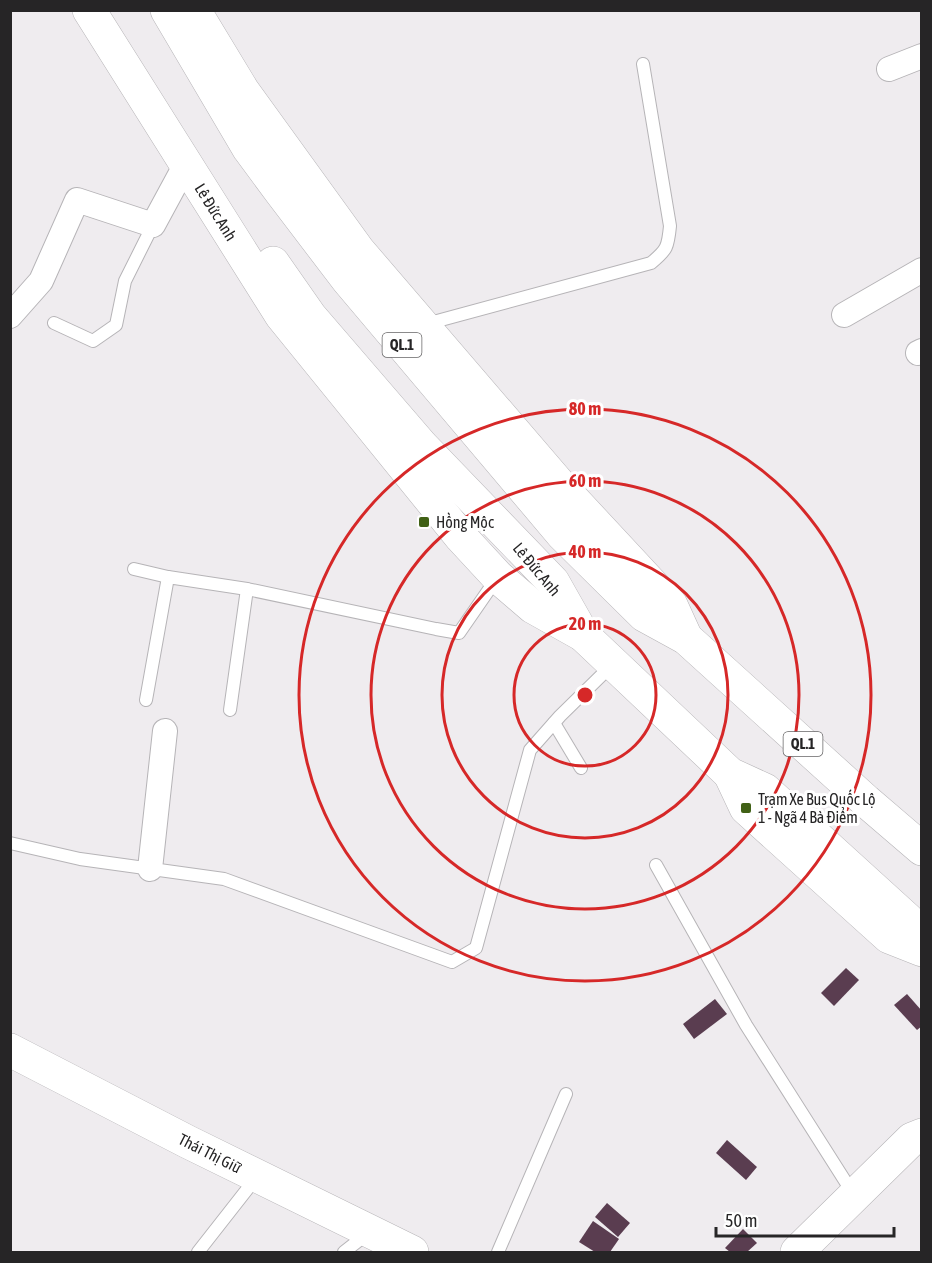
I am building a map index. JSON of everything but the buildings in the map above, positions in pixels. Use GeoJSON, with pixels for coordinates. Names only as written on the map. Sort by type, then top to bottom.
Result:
{"type":"FeatureCollection","features":[{"type":"Feature","properties":{"kind":"main road","name":"Lê Đức Anh"},"geometry":{"type":"LineString","coordinates":[[89,10],[281,315],[461,537],[498,577],[533,607],[583,635]]}},
{"type":"Feature","properties":{"kind":"main road","name":"Lê Đức Anh"},"geometry":{"type":"LineString","coordinates":[[108,10],[211,176],[310,316],[423,446],[553,582],[583,635]]}},
{"type":"Feature","properties":{"kind":"main road","name":"QL.1"},"geometry":{"type":"LineString","coordinates":[[167,10],[249,149],[292,183],[358,250],[565,491],[671,605],[686,638]]}},
{"type":"Feature","properties":{"kind":"main road","name":"QL.1"},"geometry":{"type":"LineString","coordinates":[[194,10],[243,91],[347,279],[563,535],[644,615],[686,638],[921,849]]}},
{"type":"Feature","properties":{"kind":"main road"},"geometry":{"type":"LineString","coordinates":[[583,635],[730,774],[746,808],[888,938],[921,949]]}},
{"type":"Feature","properties":{"kind":"main road","name":"Thái Thị Giữ"},"geometry":{"type":"LineString","coordinates":[[10,1050],[412,1252]]}},
{"type":"Feature","properties":{"kind":"main road"},"geometry":{"type":"LineString","coordinates":[[797,1252],[918,1130]]}},
{"type":"Feature","properties":{"kind":"street"},"geometry":{"type":"LineString","coordinates":[[889,69],[921,56]]}},
{"type":"Feature","properties":{"kind":"street"},"geometry":{"type":"LineString","coordinates":[[10,316],[41,280],[77,200],[153,225],[186,164]]}},
{"type":"Feature","properties":{"kind":"street"},"geometry":{"type":"LineString","coordinates":[[844,315],[921,270]]}},
{"type":"Feature","properties":{"kind":"street"},"geometry":{"type":"LineString","coordinates":[[150,869],[165,731]]}},
{"type":"Feature","properties":{"kind":"lane"},"geometry":{"type":"LineString","coordinates":[[422,325],[651,263],[663,253],[669,241],[670,226],[643,64]]}},
{"type":"Feature","properties":{"kind":"lane"},"geometry":{"type":"LineString","coordinates":[[54,323],[93,341],[116,325],[125,281],[153,225]]}},
{"type":"Feature","properties":{"kind":"lane"},"geometry":{"type":"LineString","coordinates":[[134,569],[168,577],[247,589],[459,633],[498,577]]}},
{"type":"Feature","properties":{"kind":"lane"},"geometry":{"type":"LineString","coordinates":[[146,700],[168,577]]}},
{"type":"Feature","properties":{"kind":"lane"},"geometry":{"type":"LineString","coordinates":[[230,710],[247,589]]}},
{"type":"Feature","properties":{"kind":"lane"},"geometry":{"type":"LineString","coordinates":[[10,843],[80,859],[224,879],[452,962],[476,948],[530,750],[613,664]]}},
{"type":"Feature","properties":{"kind":"lane"},"geometry":{"type":"LineString","coordinates":[[554,723],[581,768]]}},
{"type":"Feature","properties":{"kind":"lane"},"geometry":{"type":"LineString","coordinates":[[656,865],[746,1025],[855,1196]]}},
{"type":"Feature","properties":{"kind":"lane"},"geometry":{"type":"LineString","coordinates":[[498,1252],[566,1094]]}},
{"type":"Feature","properties":{"kind":"lane"},"geometry":{"type":"LineString","coordinates":[[198,1252],[258,1176]]}},
{"type":"Feature","properties":{"kind":"lane"},"geometry":{"type":"LineString","coordinates":[[344,1252],[370,1232]]}},
{"type":"Feature","properties":{"kind":"place","name":"Hồng Mộc"},"geometry":{"type":"Point","coordinates":[424,522]}},
{"type":"Feature","properties":{"kind":"place","name":"Trạm Xe Bus Quốc Lộ 1 - Ngã 4 Bà Điểm"},"geometry":{"type":"Point","coordinates":[746,808]}}]}
